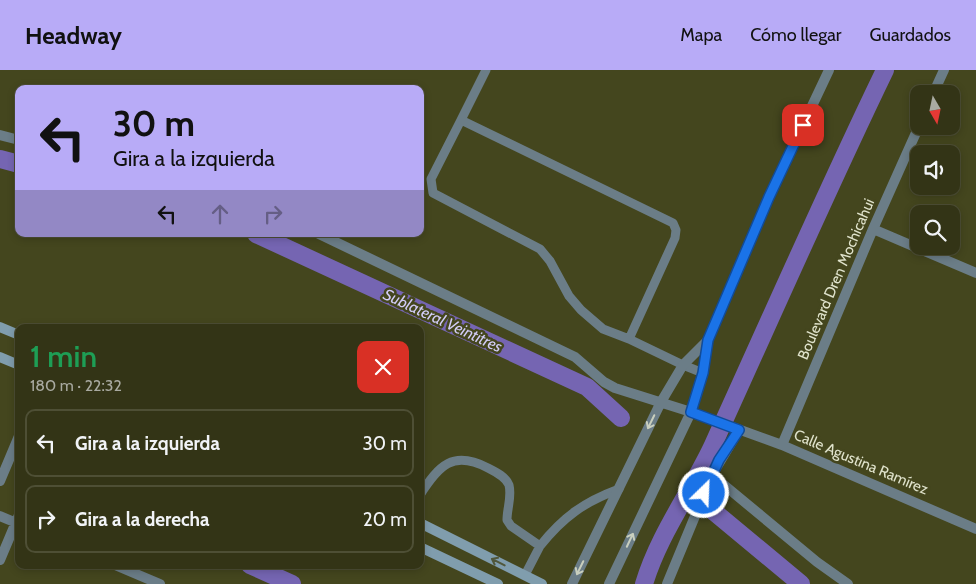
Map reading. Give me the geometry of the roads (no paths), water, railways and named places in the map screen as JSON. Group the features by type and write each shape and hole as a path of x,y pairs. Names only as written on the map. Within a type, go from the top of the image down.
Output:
{"main road":[{"path":"0,327 15,333"},
{"path":"0,358 15,364"},
{"path":"424,525 542,584"},
{"path":"424,549 498,584"}],"street":[{"path":"609,584 691,412 703,373 708,340 769,197 829,70"},
{"path":"937,85 944,70"},
{"path":"0,135 15,139"},
{"name":"Boulevard Dren Mochicahui","path":"782,445 872,229 915,135"},
{"path":"872,229 976,273"},
{"name":"Calle Agustina Ramírez","path":"325,237 576,357 604,382 615,388 691,412 782,445 976,529"},
{"path":"572,584 661,402 683,366 708,340"},
{"path":"667,584 712,475 736,429"},
{"path":"0,481 15,445"},
{"path":"712,475 817,562 848,584"},
{"path":"0,516 15,520"},
{"path":"0,560 15,528"},
{"path":"124,569 160,584"}],"lane":[{"path":"486,70 431,179 433,193 540,249 550,261 569,296 581,310 603,329 629,338 683,366 703,373"},
{"path":"461,120 673,223 676,230 675,238 629,338"},
{"path":"424,489 442,468 454,460 468,460 499,473 508,483 510,497 507,520 511,526 540,546"},
{"path":"525,575 540,546 555,527 570,514 596,497 619,489"}],"waterway":[{"path":"644,584 658,548 713,445 819,210 885,70"},
{"name":"Sublateral Veintitres","path":"0,159 15,163"},
{"name":"Sublateral Veintitres","path":"262,237 587,387 621,418"},
{"path":"712,510 801,584"},
{"path":"259,569 292,584"}]}
